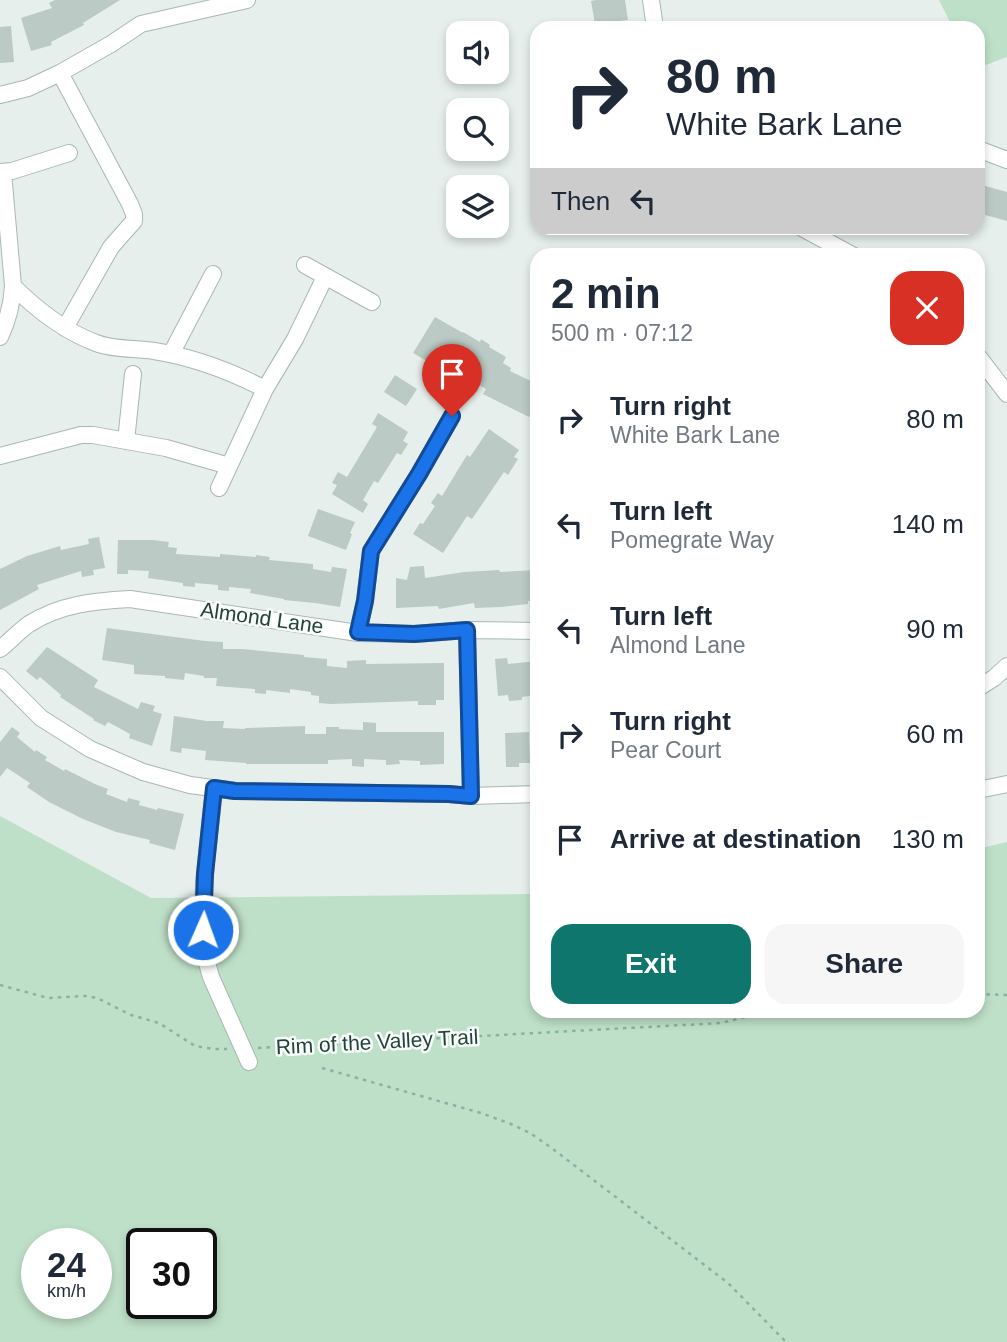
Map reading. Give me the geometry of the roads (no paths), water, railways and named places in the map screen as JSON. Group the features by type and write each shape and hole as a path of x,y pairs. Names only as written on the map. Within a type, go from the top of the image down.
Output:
{"street":[{"path":"0,95 27,88 60,73 141,24 247,0"},
{"path":"651,0 654,21"},
{"path":"60,73 134,214 134,221 111,247 65,328"},
{"path":"985,152 1007,160"},
{"path":"0,337 9,319 13,286 4,239 2,172 69,153"},
{"path":"815,235 839,248"},
{"path":"305,265 372,302"},
{"path":"171,354 213,274"},
{"path":"219,488 265,389 295,339 325,277"},
{"path":"13,286 38,310 65,328 97,344 198,360 265,389"},
{"path":"985,365 1007,394"},
{"path":"127,441 133,374"},
{"path":"358,632 371,551 452,416"},
{"path":"0,456 81,435 93,435 186,453 229,466"},
{"name":"Almond Lane","path":"0,649 29,624 62,608 93,601 130,599 358,632 414,634 467,630 530,631"},
{"path":"467,630 471,796"},
{"path":"985,684 1007,666"},
{"path":"0,677 41,718 90,749 143,772 190,785 235,791 471,796 530,794"},
{"path":"985,789 1007,785"},
{"path":"214,788 204,882 205,956 211,978 246,1055"}]}
